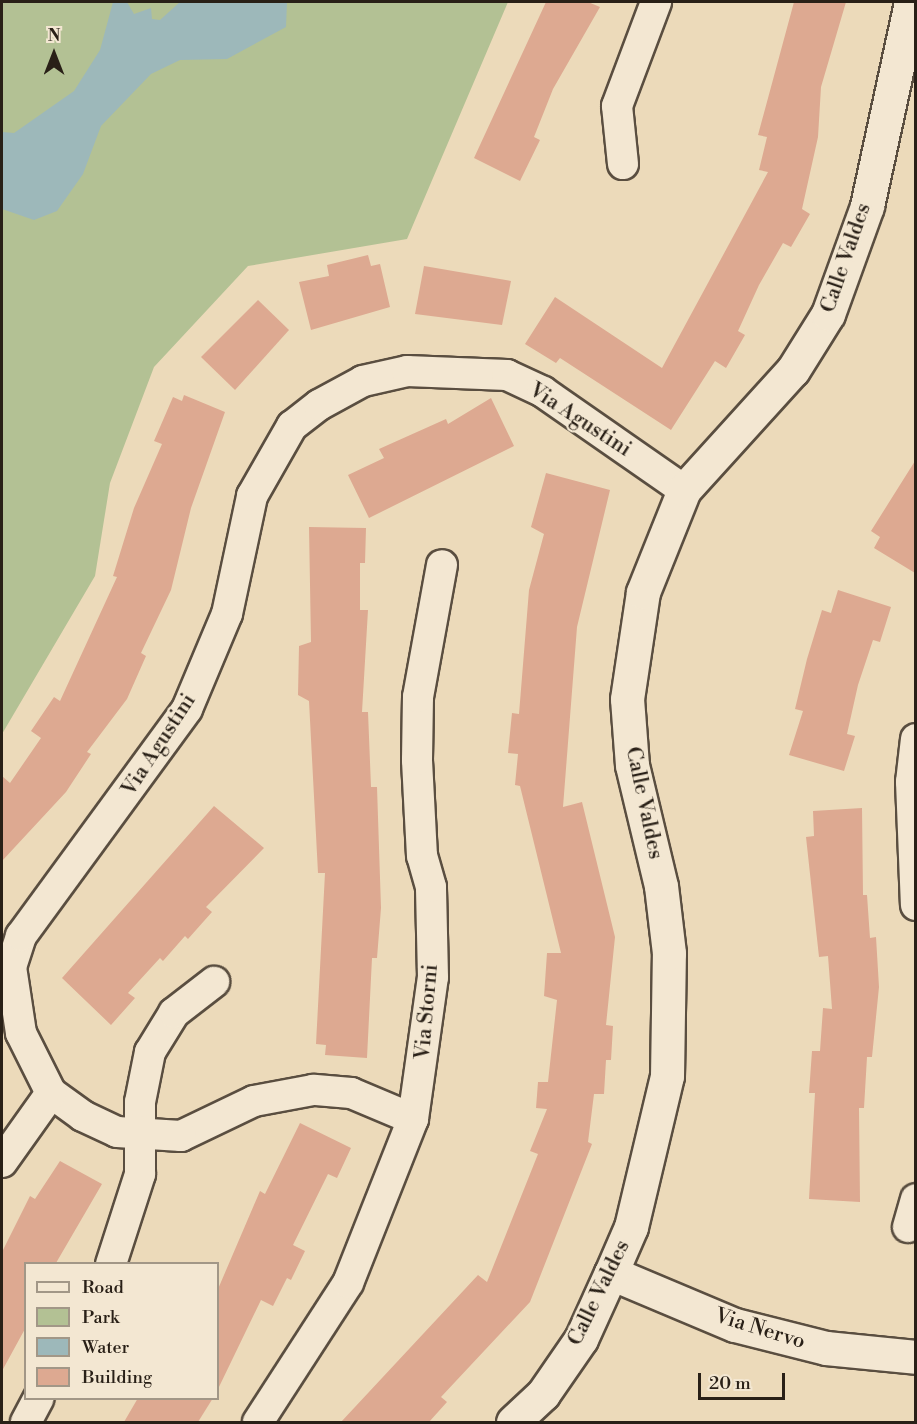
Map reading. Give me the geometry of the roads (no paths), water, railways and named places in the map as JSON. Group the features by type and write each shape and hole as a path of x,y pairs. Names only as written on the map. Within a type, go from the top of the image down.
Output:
{"street":[{"path":"623,164 617,106 656,2"},
{"name":"Calle Valdes","path":"513,1422 543,1394 581,1339 611,1273 631,1227 655,1135 667,1076 671,1011 661,885 632,765 627,699 632,641 656,549 684,490 793,370 828,314 867,206 910,2"},
{"name":"Via Agustini","path":"413,1119 351,1093 285,1092 254,1101 180,1136 143,1137 83,1116 51,1093 21,1033 12,1000 12,967 21,936 187,709 227,614 252,496 292,426 363,381 407,371 507,375 543,392 684,490"},
{"name":"Via Storni","path":"258,1422 348,1283 413,1119 433,977 431,887 422,856 417,760 418,697 442,565"},
{"path":"915,739 911,782 915,905"},
{"path":"111,1262 140,1174 143,1137 140,1102 150,1052 174,1013 214,982"},
{"path":"2,1162 51,1093"},
{"name":"Via Nervo","path":"611,1273 735,1325 826,1348 915,1357"},
{"path":"26,1422 38,1400"}],"water":[{"path":"113,2 127,2 134,14 151,8 152,19 160,20 180,2 287,2 286,27 227,59 180,60 151,74 101,126 83,174 57,211 34,220 2,209 2,132 14,133 74,91 100,50"}]}
